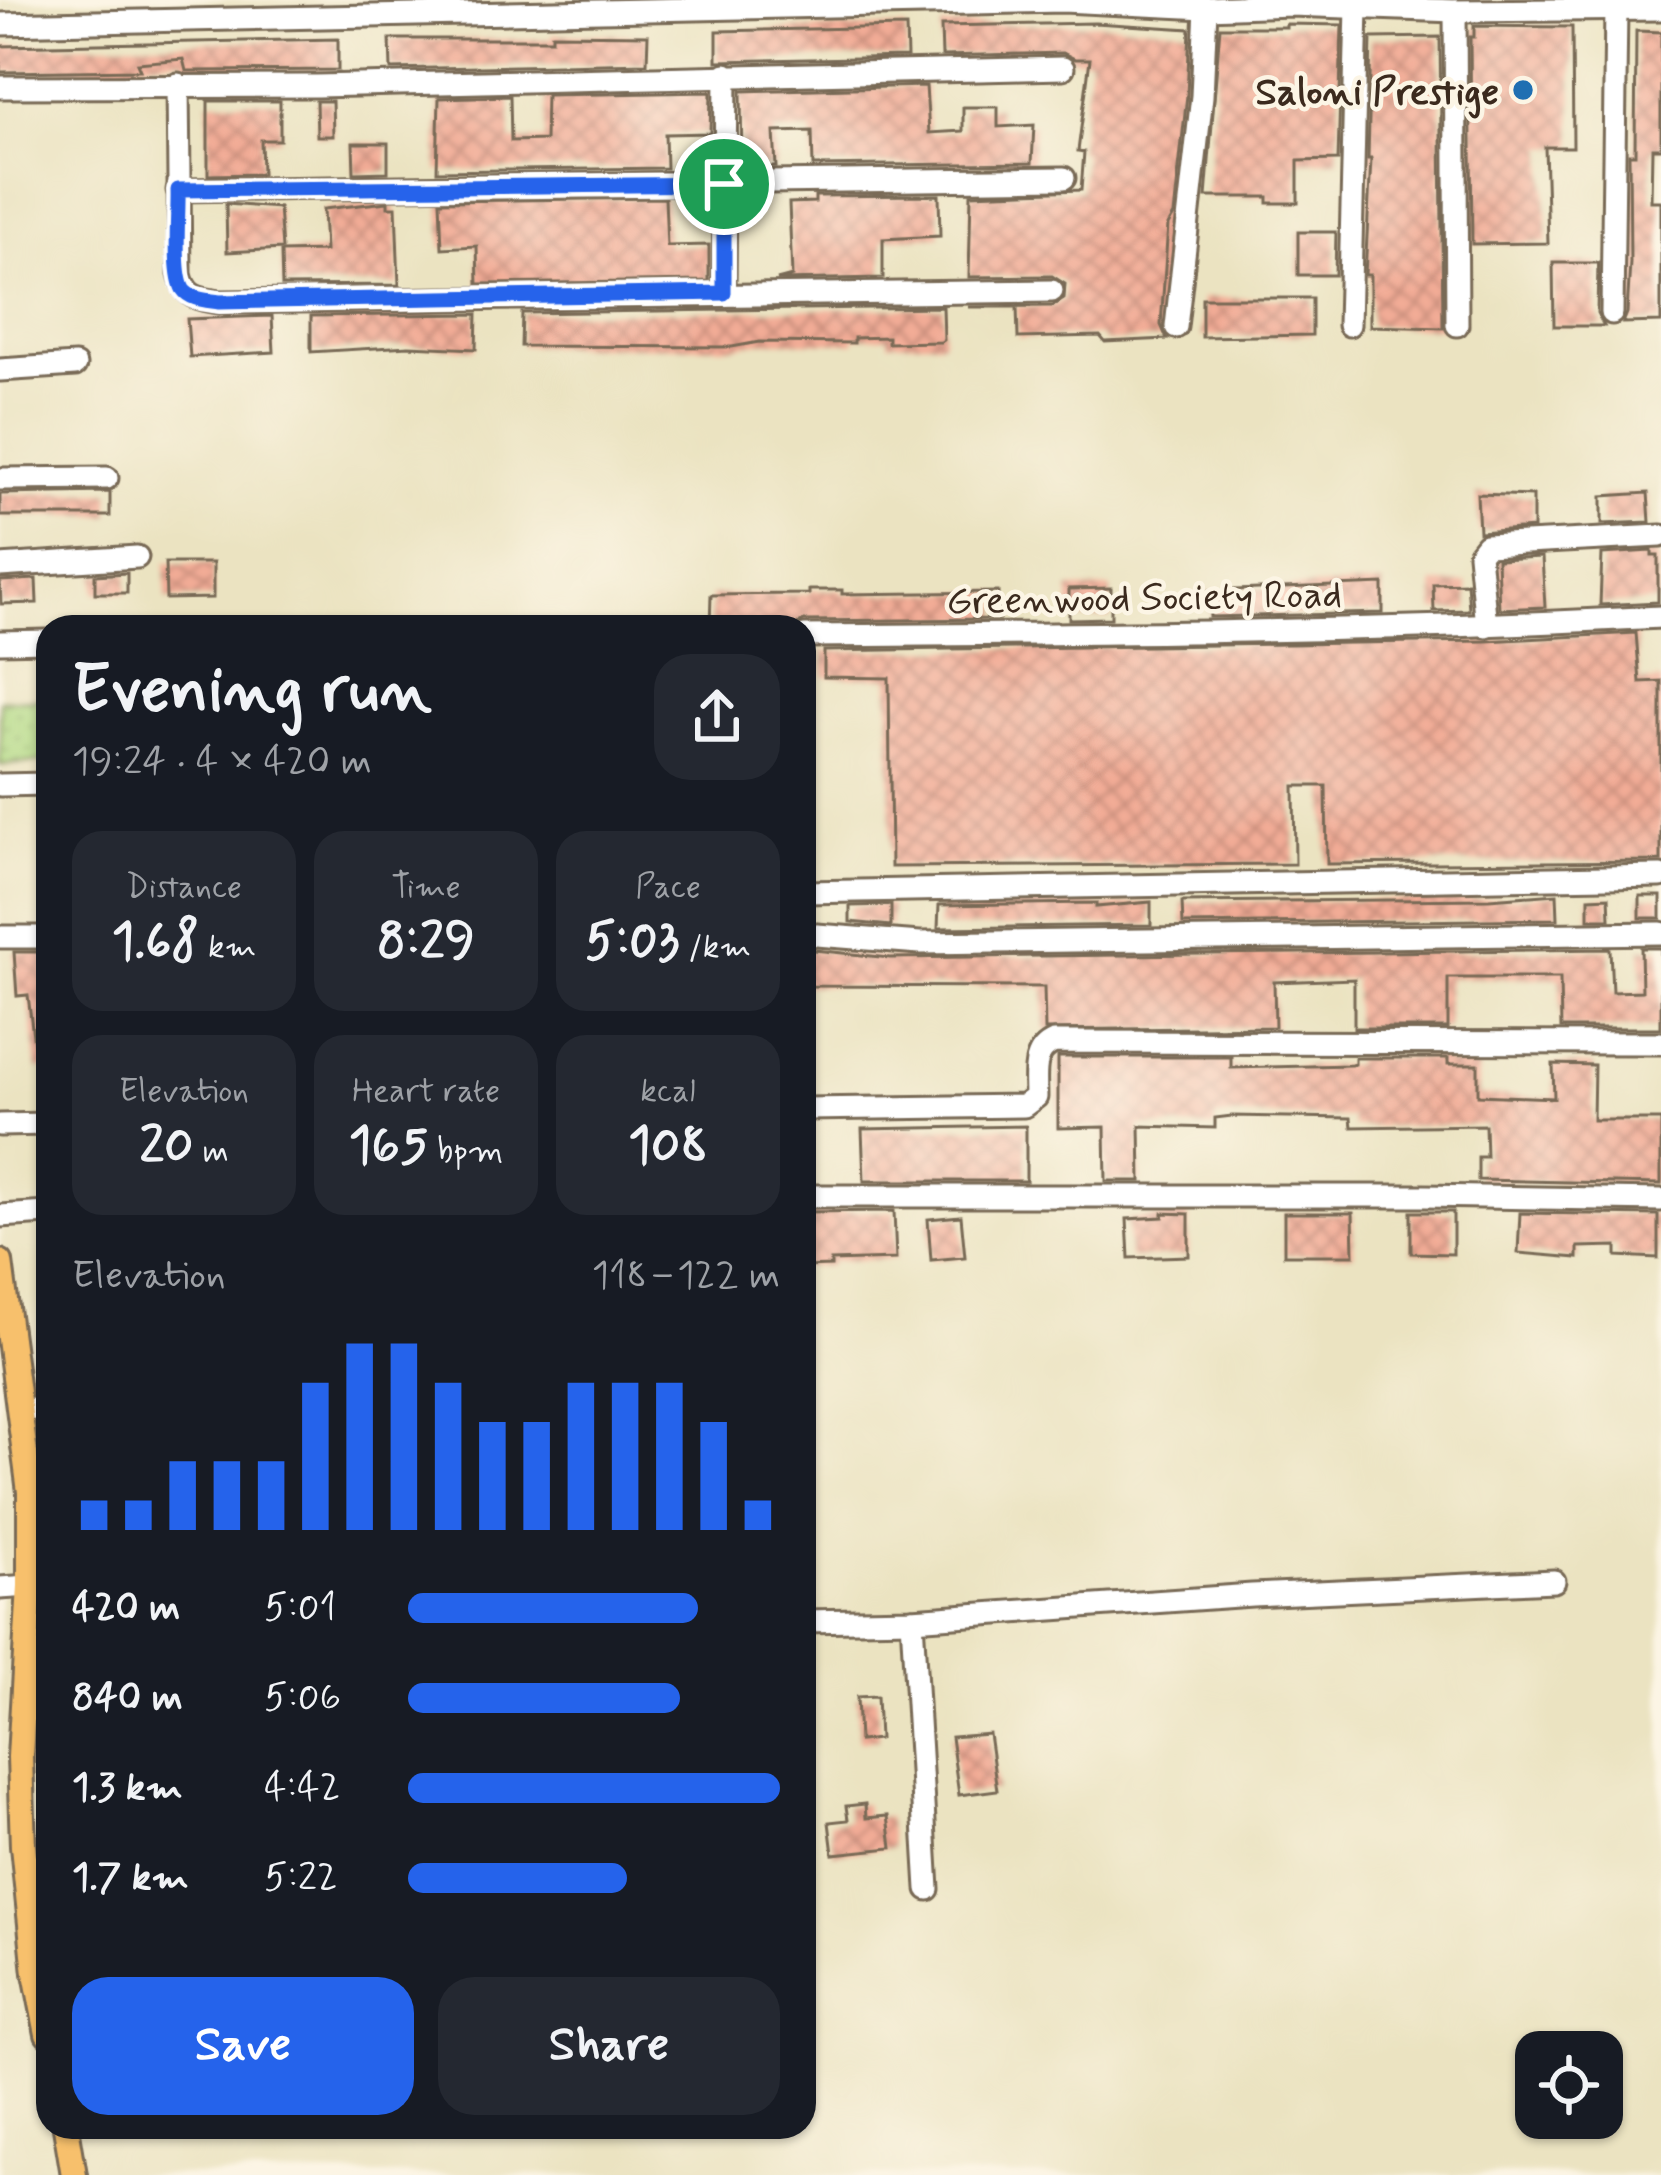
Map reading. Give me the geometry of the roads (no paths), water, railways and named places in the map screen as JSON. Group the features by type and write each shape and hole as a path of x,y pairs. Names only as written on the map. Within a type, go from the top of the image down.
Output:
{"main road":[{"path":"0,1262 6,1334 35,1409 30,1492 36,1528"},
{"path":"36,1559 30,1586 36,1644"},
{"path":"36,1660 11,1802 36,1954"},
{"path":"68,2139 74,2175"}],"street":[{"path":"0,24 1063,1 1206,8 1291,4 1455,11 1661,9"},
{"path":"1177,327 1202,97 1206,8"},
{"path":"1349,325 1357,8"},
{"path":"1612,314 1616,8"},
{"path":"1455,11 1457,326"},
{"path":"0,87 317,86 1063,68"},
{"path":"724,293 726,74"},
{"path":"178,84 180,274 183,289 194,298 219,302 1052,291"},
{"path":"178,190 1064,178"},
{"path":"0,370 76,365"},
{"path":"0,479 107,478"},
{"path":"1486,626 1479,554 1486,544 1661,536"},
{"path":"0,566 137,556"},
{"name":"Greenwood Society Road","path":"816,636 1486,626 1661,617"},
{"path":"0,642 36,640"},
{"path":"0,785 36,784"},
{"path":"816,892 1661,876"},
{"path":"816,935 920,943 1661,933"},
{"path":"0,937 36,937"},
{"path":"816,1109 1024,1106 1036,1097 1037,1058 1043,1047 1054,1042 1661,1043"},
{"path":"0,1125 36,1124"},
{"path":"816,1196 1661,1200"},
{"path":"0,1216 36,1214"},
{"path":"816,1621 1554,1581"},
{"path":"0,1588 30,1586"},
{"path":"912,1619 928,1889"}],"place":[{"name":"Saloni Prestige","path":"1523,90"}]}
